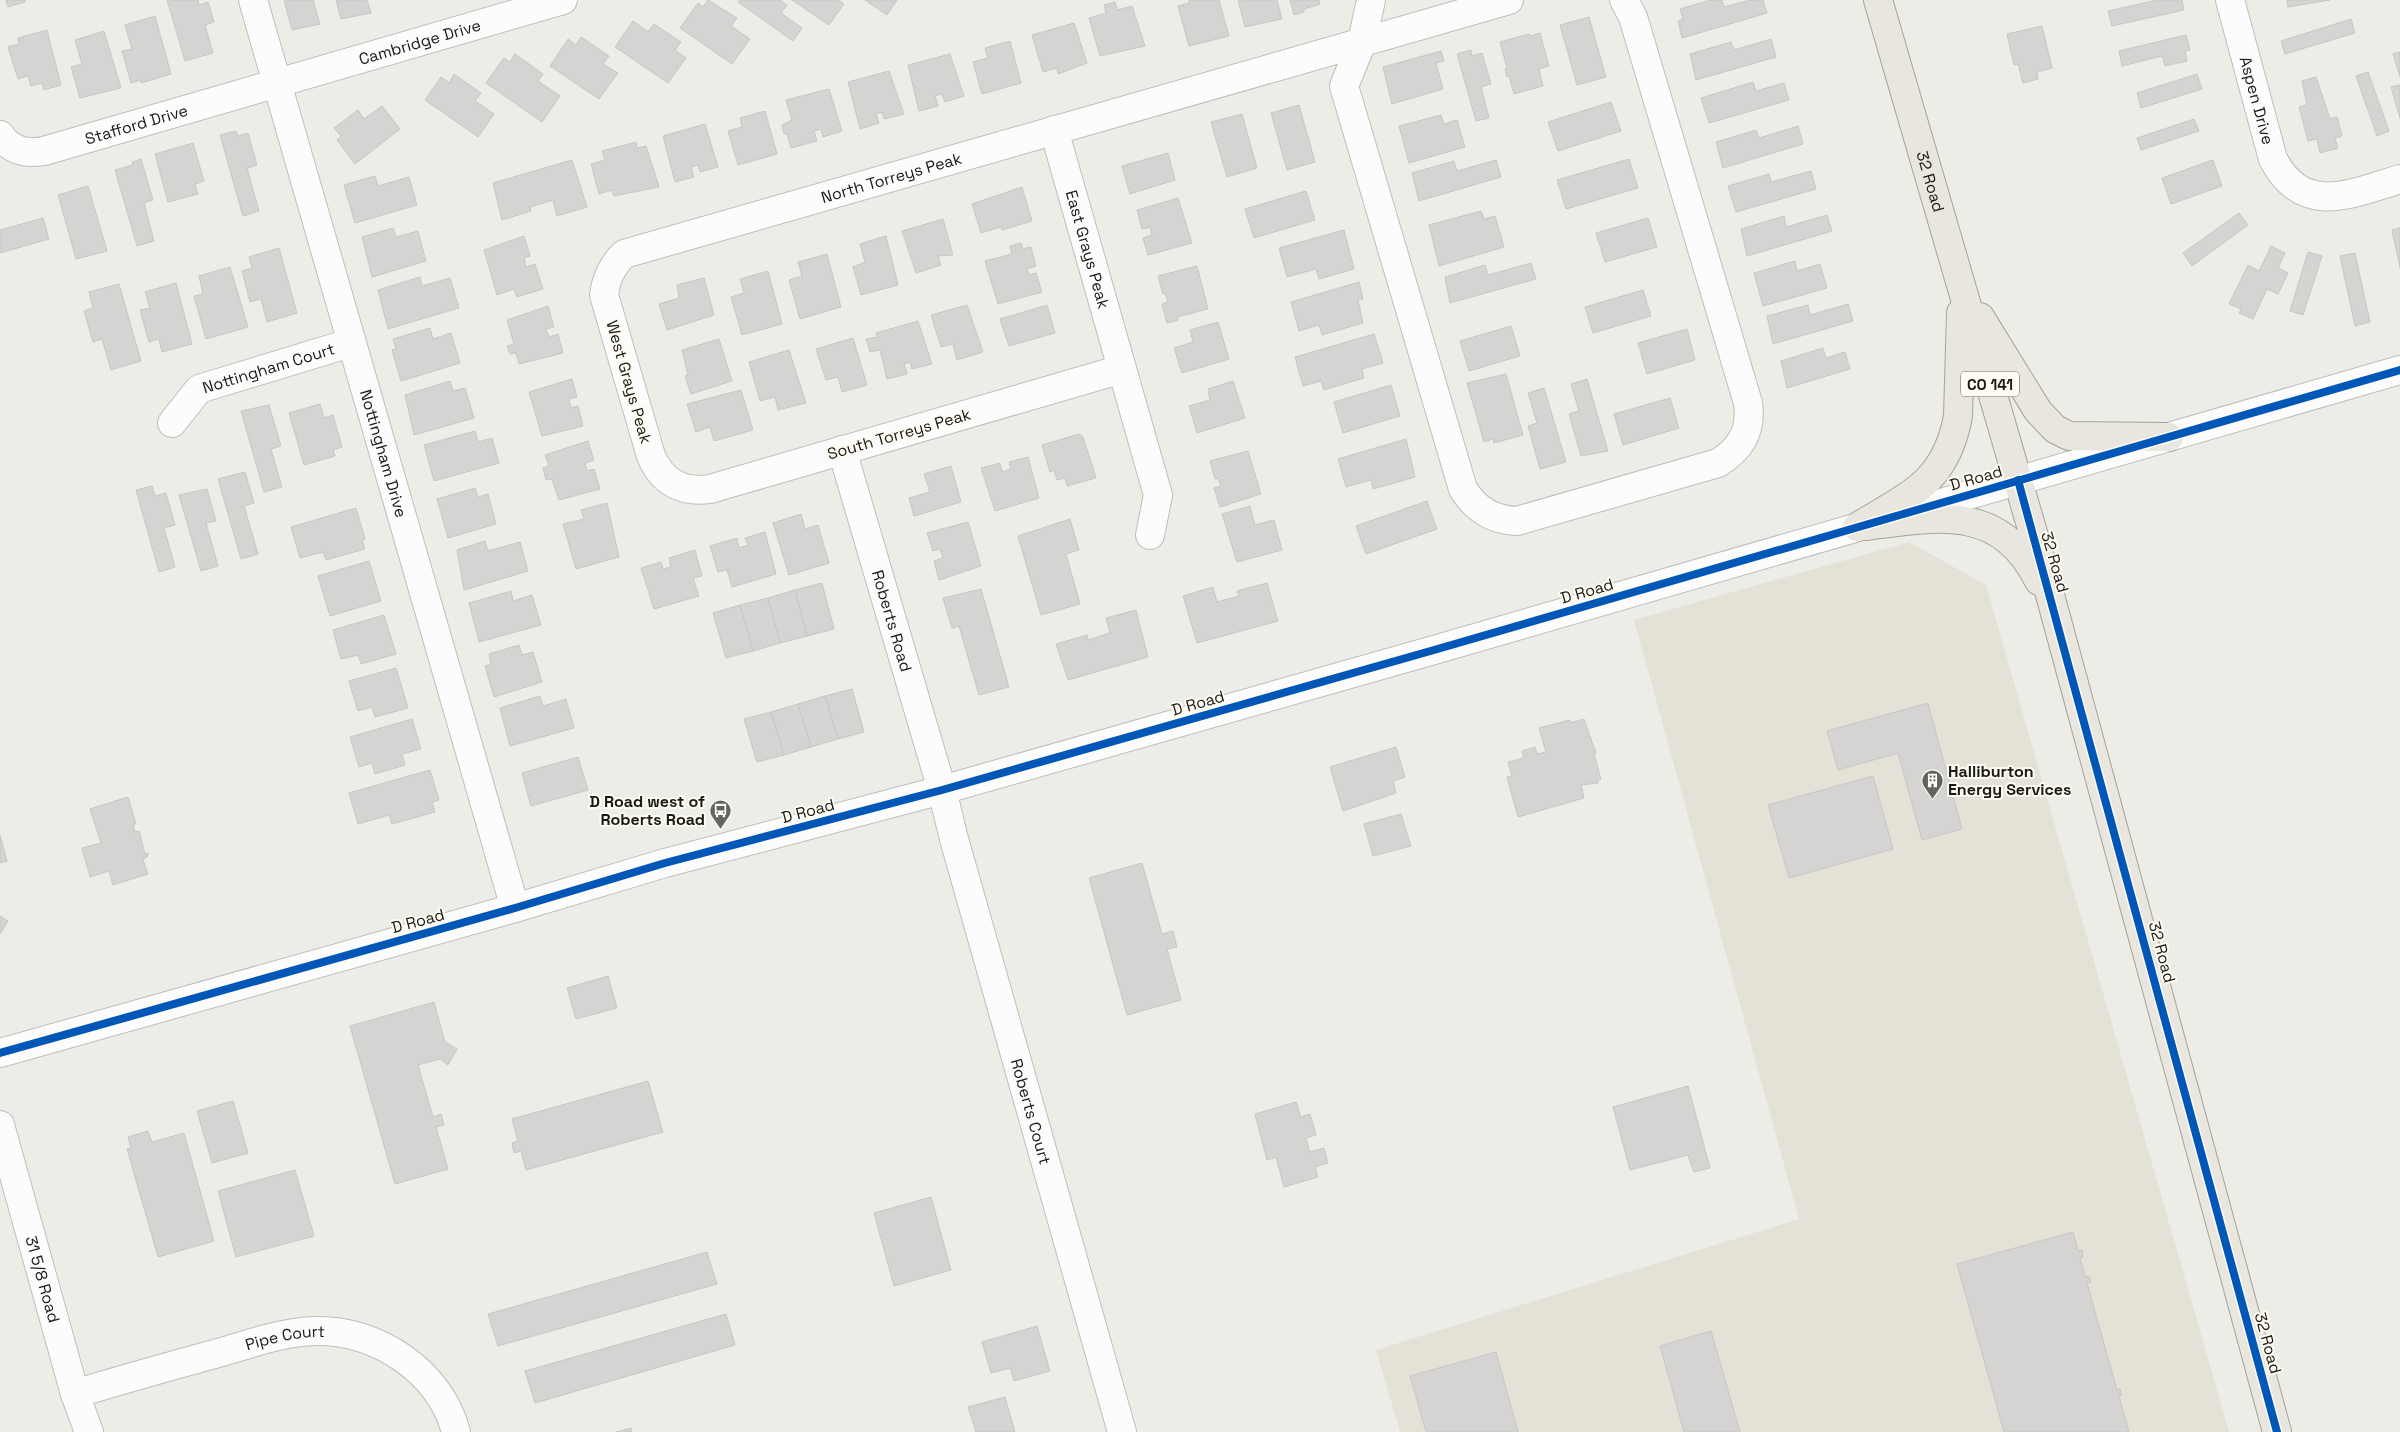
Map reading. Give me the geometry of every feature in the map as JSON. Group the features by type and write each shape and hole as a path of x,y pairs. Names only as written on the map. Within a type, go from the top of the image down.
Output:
{"main road":[{"name":"32 Road","path":"1878,0 2018,480 2277,1432"},
{"path":"1962,288 2038,411 2055,429 2069,436 2169,437"},
{"path":"1857,527 1916,490 1942,464 1956,430 1958,416 1962,288"},
{"path":"1857,527 1948,517 1981,524 1997,532 2017,549 2032,568 2056,617"}],"street":[{"name":"Nottingham Drive","path":"253,0 350,343 515,908"},
{"name":"Cambridge Drive","path":"277,84 563,0"},
{"path":"1371,0 1362,42 1344,86 1463,489 1475,504 1491,516 1517,521 1718,464 1737,449 1748,427 1748,403 1633,17 1624,0"},
{"name":"North Torreys Peak","path":"610,272 624,254 1509,0"},
{"name":"Aspen Drive","path":"2230,0 2273,159 2279,171 2300,190 2313,195 2334,198 2400,179"},
{"name":"Stafford Drive","path":"0,135 6,143 22,152 44,151 277,84"},
{"name":"East Grays Peak","path":"1054,130 1158,495 1150,535"},
{"name":"West Grays Peak","path":"610,272 604,295 651,456 660,473 675,485"},
{"name":"Nottingham Court","path":"172,422 199,389 350,343"},
{"name":"South Torreys Peak","path":"675,485 698,490 710,488 1122,369"},
{"name":"D Road","path":"0,1053 515,908 665,863 942,790 2400,370"},
{"name":"Roberts Road","path":"842,450 942,790"},
{"name":"Roberts Court","path":"942,790 954,840 1122,1432"},
{"name":"31 5/8 Road","path":"0,1125 76,1394 89,1432"},
{"name":"Pipe Court","path":"76,1394 294,1332 339,1332 381,1345 416,1369 444,1402 456,1432"}],"shaded area":[{"path":"1909,542 1986,585 2229,1432 1400,1432 1376,1350 1799,1219 1634,620"}],"building":[{"path":"6,0 25,0 25,2 8,7"},
{"path":"167,0 198,0 199,5 208,2 214,22 205,25 213,53 185,61"},
{"path":"284,0 313,0 320,24 292,30"},
{"path":"336,0 367,0 371,13 341,19"},
{"path":"708,0 737,18 731,26 750,39 732,64 680,28 698,3 703,7"},
{"path":"740,0 780,0 787,5 781,13 802,28 793,41 738,2"},
{"path":"792,0 838,0 844,4 829,25"},
{"path":"865,0 897,0 887,15"},
{"path":"1189,0 1219,0 1229,36 1189,46 1178,6 1189,3"},
{"path":"1238,0 1277,0 1282,19 1245,27"},
{"path":"1290,0 1319,0 1320,4 1304,9 1304,12 1294,15"},
{"path":"1711,0 1722,0 1724,7 1750,0 1763,0 1767,13 1682,38 1678,21 1683,19 1680,9"},
{"path":"2157,0 2182,0 2184,10 2112,26 2108,11"},
{"path":"2287,0 2330,0 2288,7"},
{"path":"1115,2 1117,10 1132,6 1145,46 1100,56 1089,18 1106,13 1104,5"},
{"path":"155,16 171,74 141,83 141,80 131,83 122,51 132,49 125,25"},
{"path":"1589,17 1606,77 1577,85 1560,25"},
{"path":"2351,19 2355,33 2285,54 2281,41"},
{"path":"633,21 648,32 654,24 681,42 675,50 686,58 668,83 615,47"},
{"path":"1074,23 1087,63 1058,74 1057,68 1043,72 1032,35"},
{"path":"2042,26 2052,68 2037,72 2038,79 2023,83 2018,64 2014,65 2007,34"},
{"path":"47,30 61,85 44,90 42,83 31,86 28,76 18,79 8,47 19,44 18,38"},
{"path":"104,31 121,88 80,98 71,67 82,64 75,40"},
{"path":"1540,33 1549,66 1539,69 1543,86 1514,94 1509,76 1507,77 1505,69 1507,68 1500,42"},
{"path":"2186,35 2190,50 2185,51 2187,61 2165,66 2162,56 2122,66 2119,51"},
{"path":"581,37 609,56 603,64 618,73 599,99 550,66 568,39 576,45"},
{"path":"1771,39 1776,57 1696,80 1690,54 1731,42 1734,50"},
{"path":"1010,41 1021,83 982,94 973,62 988,58 985,48"},
{"path":"1471,50 1472,56 1482,53 1491,84 1481,87 1489,118 1476,121 1457,54"},
{"path":"1441,51 1444,61 1436,63 1443,89 1392,104 1383,67"},
{"path":"2400,52 2400,77 2393,54"},
{"path":"515,54 543,74 538,81 560,96 542,122 486,83 504,58 510,62"},
{"path":"950,54 964,96 945,102 942,94 935,96 938,106 919,111 908,65"},
{"path":"889,71 904,114 884,119 882,112 876,114 879,123 860,129 848,82"},
{"path":"2368,72 2389,131 2377,136 2356,76"},
{"path":"454,74 481,93 475,101 494,114 478,137 425,100 441,77 449,83"},
{"path":"2197,74 2202,89 2141,108 2137,93"},
{"path":"2316,77 2330,119 2337,117 2342,136 2335,138 2338,148 2320,153 2317,139 2308,141 2299,107 2307,105 2302,81"},
{"path":"1753,82 1756,91 1784,83 1789,100 1709,123 1701,98"},
{"path":"2400,85 2400,118 2391,87"},
{"path":"829,89 842,131 823,137 821,129 814,131 817,141 791,148 782,125 792,120 786,100"},
{"path":"1611,102 1621,131 1558,151 1548,122"},
{"path":"1299,105 1315,162 1287,170 1271,113"},
{"path":"382,106 400,129 355,164 337,140 341,136 334,128 358,110 364,119"},
{"path":"765,111 777,154 738,165 728,131 742,127 740,118"},
{"path":"1242,114 1257,168 1227,177 1211,122"},
{"path":"1441,115 1444,124 1457,120 1465,147 1409,163 1399,126"},
{"path":"2194,119 2199,131 2141,150 2137,138"},
{"path":"705,124 718,167 700,172 698,165 691,167 694,177 675,182 663,136"},
{"path":"1798,126 1803,144 1723,168 1716,142 1756,130 1759,138"},
{"path":"236,131 238,136 248,133 257,165 247,168 259,211 243,216 220,135"},
{"path":"636,142 637,148 646,146 659,187 614,196 612,190 599,194 591,164 605,160 602,151"},
{"path":"193,143 204,181 195,184 198,194 168,202 155,154"},
{"path":"1168,153 1175,180 1130,194 1122,166"},
{"path":"141,159 153,200 144,203 154,241 137,246 115,170 133,165 132,162"},
{"path":"1629,159 1638,188 1566,209 1557,180"},
{"path":"572,160 587,207 557,216 553,200 530,207 531,211 502,220 493,183"},
{"path":"1496,160 1501,177 1419,201 1412,173 1454,161 1457,171"},
{"path":"2213,160 2222,186 2171,204 2162,178"},
{"path":"1811,171 1816,189 1736,212 1728,186 1769,174 1771,182"},
{"path":"375,176 378,186 409,177 417,205 355,223 344,185"},
{"path":"88,186 107,251 76,259 58,195"},
{"path":"1022,187 1032,221 1002,230 1001,227 981,233 972,204"},
{"path":"1306,191 1315,220 1254,238 1245,209"},
{"path":"1178,198 1192,243 1148,255 1143,238 1152,235 1150,227 1142,229 1137,210"},
{"path":"1481,211 1484,219 1495,216 1504,247 1439,266 1429,225"},
{"path":"2239,213 2248,225 2192,266 2183,253"},
{"path":"1827,215 1832,231 1747,256 1741,229 1784,216 1786,227"},
{"path":"43,218 49,239 0,253 0,230"},
{"path":"1648,218 1657,247 1605,262 1596,233"},
{"path":"943,219 953,255 938,256 941,265 916,273 902,231"},
{"path":"393,228 396,237 418,231 426,261 372,277 362,237"},
{"path":"2400,228 2400,268 2392,230"},
{"path":"1344,230 1354,269 1319,279 1316,269 1287,277 1279,248"},
{"path":"524,236 530,256 524,258 526,267 535,264 543,289 517,297 514,289 497,295 484,250"},
{"path":"886,236 898,285 861,295 853,267 865,262 860,244"},
{"path":"1021,243 1023,249 1031,247 1036,266 1027,269 1029,275 1036,273 1042,292 998,304 985,261 1012,254 1010,246"},
{"path":"2271,246 2285,253 2278,268 2288,273 2278,294 2267,289 2253,319 2239,313 2241,309 2229,304 2248,265 2259,271"},
{"path":"279,248 297,313 267,322 261,299 250,302 242,271 252,268 249,257"},
{"path":"2308,252 2322,256 2303,315 2290,311"},
{"path":"2355,253 2370,322 2355,326 2340,256"},
{"path":"827,254 841,307 800,319 789,280 802,276 798,262"},
{"path":"1795,261 1797,271 1820,264 1827,288 1763,306 1754,273"},
{"path":"1531,263 1536,279 1450,303 1445,277 1485,265 1488,275"},
{"path":"1197,266 1208,309 1177,317 1178,320 1167,323 1162,304 1168,302 1165,293 1163,294 1158,276"},
{"path":"230,267 248,327 206,339 194,296 203,294 199,276"},
{"path":"768,271 782,324 742,335 731,297 744,293 740,279"},
{"path":"420,277 422,286 450,278 459,308 388,329 378,290"},
{"path":"704,278 714,315 667,330 659,304 679,298 677,285"},
{"path":"1359,282 1363,299 1358,300 1363,323 1322,335 1319,325 1299,331 1291,302"},
{"path":"176,283 192,344 162,352 159,339 149,342 140,310 150,308 145,292"},
{"path":"119,284 141,361 111,370 102,339 93,342 84,311 93,308 89,292"},
{"path":"1643,290 1651,316 1593,333 1585,307"},
{"path":"1848,304 1853,321 1773,344 1767,316 1808,305 1810,315"},
{"path":"967,305 983,352 957,360 953,344 941,347 931,315"},
{"path":"1047,305 1055,333 1009,346 1000,319"},
{"path":"548,306 554,327 546,329 549,337 558,334 563,353 519,364 516,353 510,354 507,346 514,344 507,320"},
{"path":"918,321 932,364 912,369 910,362 904,364 907,374 887,379 880,350 870,352 866,339 877,337 876,333"},
{"path":"1218,322 1229,359 1182,373 1174,348 1193,342 1190,330"},
{"path":"1511,326 1520,356 1469,371 1460,341"},
{"path":"430,328 433,339 451,333 460,363 401,381 392,350 396,349 393,339"},
{"path":"1687,329 1695,360 1647,374 1638,343"},
{"path":"1374,334 1383,363 1362,369 1364,378 1324,390 1321,381 1303,386 1295,357"},
{"path":"853,338 867,385 842,392 838,377 826,380 816,349"},
{"path":"719,339 732,381 691,394 685,376 688,375 682,350"},
{"path":"1823,348 1826,358 1845,352 1850,369 1787,388 1781,361"},
{"path":"789,350 806,403 778,410 775,397 760,401 749,362"},
{"path":"1506,374 1523,435 1494,443 1493,439 1484,442 1467,383"},
{"path":"572,379 577,397 569,399 571,408 578,406 583,426 542,436 529,392"},
{"path":"1587,379 1608,451 1581,456 1569,414 1579,411 1571,384"},
{"path":"450,381 453,391 465,388 474,418 414,435 405,395"},
{"path":"1233,381 1245,418 1197,433 1189,406 1210,400 1208,389"},
{"path":"1391,385 1400,416 1343,433 1334,402"},
{"path":"1544,388 1566,462 1540,469 1528,426 1537,423 1528,393"},
{"path":"741,390 753,430 714,441 710,427 696,432 687,404"},
{"path":"1670,398 1679,428 1623,445 1614,414"},
{"path":"320,404 324,418 333,415 342,447 333,450 335,456 304,465 289,413"},
{"path":"269,405 281,446 271,449 282,487 264,492 241,411"},
{"path":"475,431 478,442 492,438 499,463 434,481 424,445"},
{"path":"1079,434 1083,437 1096,478 1067,486 1065,478 1057,480 1054,470 1050,472 1042,445"},
{"path":"1406,439 1415,477 1373,489 1371,480 1346,487 1338,459"},
{"path":"588,441 594,460 585,463 587,471 594,469 600,489 559,500 552,479 546,480 543,468 549,466 545,455"},
{"path":"1248,451 1261,494 1220,507 1214,488 1221,486 1218,478 1215,479 1210,461"},
{"path":"1028,457 1039,498 995,511 981,468 1000,463 1002,472 1011,469 1009,462"},
{"path":"951,466 961,502 914,516 909,498 930,492 924,474"},
{"path":"245,472 254,503 244,506 258,554 241,559 218,479"},
{"path":"152,486 155,496 166,493 175,525 164,528 175,567 159,572 136,490"},
{"path":"475,488 478,497 488,494 496,524 448,538 437,499"},
{"path":"207,489 216,521 206,523 218,566 201,571 179,495"},
{"path":"1427,501 1437,529 1366,554 1356,526"},
{"path":"607,503 619,557 576,569 563,524 584,519 581,510"},
{"path":"1250,506 1255,525 1274,520 1282,550 1237,562 1222,514"},
{"path":"356,508 365,539 362,540 365,549 326,560 323,552 300,558 291,527"},
{"path":"801,514 805,529 818,525 829,563 789,575 773,523"},
{"path":"1070,519 1079,550 1066,554 1080,604 1041,615 1018,536"},
{"path":"968,522 981,566 939,580 934,561 943,558 940,549 933,551 927,533"},
{"path":"765,532 776,574 732,587 727,570 718,572 710,546 737,538 739,548 748,545 745,538"},
{"path":"485,541 488,551 520,542 528,571 464,590 457,550"},
{"path":"695,550 702,576 693,578 699,596 654,609 641,568 661,562 663,569 671,567 669,558"},
{"path":"369,561 381,601 330,616 318,576"},
{"path":"822,583 834,629 807,636 795,590"},
{"path":"1267,583 1278,621 1197,643 1183,596 1213,587 1217,602 1239,596 1237,591"},
{"path":"981,589 1009,687 979,695 959,626 952,628 943,598"},
{"path":"795,590 807,636 780,643 768,598"},
{"path":"511,591 513,601 532,595 541,625 479,642 469,603"},
{"path":"768,598 780,643 753,651 740,605"},
{"path":"740,605 753,651 726,658 713,613"},
{"path":"1136,610 1148,657 1068,680 1056,644 1087,635 1088,640 1110,633 1106,618"},
{"path":"384,615 396,654 361,664 358,655 341,659 333,630"},
{"path":"519,645 522,655 533,652 542,682 494,697 485,666 491,664 489,654"},
{"path":"396,668 408,708 375,717 372,707 358,711 349,681"},
{"path":"852,689 864,732 838,739 825,696"},
{"path":"540,696 543,706 566,699 574,728 510,746 500,708"},
{"path":"825,696 838,739 811,747 798,704"},
{"name":"Halliburton Energy Services","path":"1928,703 1962,829 1922,840 1898,753 1838,770 1827,731"},
{"path":"798,704 811,747 784,755 771,712"},
{"path":"771,712 784,755 757,762 744,719"},
{"path":"412,719 421,749 402,754 405,765 375,774 372,763 359,767 350,737"},
{"path":"1584,719 1596,753 1594,754 1601,779 1598,780 1598,783 1581,785 1584,798 1518,817 1507,777 1512,776 1508,762 1524,758 1522,751 1535,747 1537,754 1546,752 1539,728 1570,720 1570,723"},
{"path":"1396,747 1405,777 1393,781 1396,793 1343,811 1330,767"},
{"path":"578,757 588,790 531,806 522,773"},
{"path":"430,770 439,800 432,802 435,812 392,824 389,815 358,824 349,793"},
{"path":"1873,776 1893,849 1789,878 1768,805"},
{"path":"128,797 136,824 133,824 135,832 139,831 145,854 148,853 148,856 143,860 148,874 113,885 109,871 90,877 82,848 101,843 90,809"},
{"path":"1401,814 1411,846 1373,856 1364,824"},
{"path":"0,835 7,861 0,863"},
{"path":"1142,863 1162,934 1173,931 1177,947 1167,949 1181,1000 1127,1015 1089,878"},
{"path":"0,916 8,921 0,934"},
{"path":"608,976 617,1008 576,1019 567,988"},
{"path":"434,1002 445,1042 457,1049 448,1065 440,1059 418,1065 433,1117 441,1114 444,1125 436,1127 448,1169 395,1184 350,1026"},
{"path":"648,1081 663,1132 526,1170 521,1151 514,1153 512,1143 518,1141 512,1119"},
{"path":"1688,1086 1710,1168 1694,1172 1688,1155 1630,1170 1613,1107"},
{"path":"233,1101 248,1153 212,1163 197,1111"},
{"path":"1296,1102 1301,1117 1310,1114 1316,1135 1306,1138 1310,1152 1324,1148 1328,1163 1315,1167 1318,1177 1284,1187 1276,1157 1267,1160 1255,1114"},
{"path":"148,1131 152,1142 184,1133 214,1241 158,1257 127,1149 131,1148 128,1137"},
{"path":"295,1170 314,1236 236,1257 218,1191"},
{"path":"931,1197 951,1270 894,1286 874,1213"},
{"path":"2073,1232 2078,1251 2082,1250 2083,1257 2080,1258 2085,1277 2089,1276 2091,1282 2087,1283 2117,1390 2120,1389 2122,1395 2119,1396 2129,1432 2004,1432 1957,1264"},
{"path":"707,1252 717,1284 498,1346 488,1314"},
{"path":"726,1314 735,1345 535,1403 525,1371"},
{"path":"1037,1326 1050,1371 1014,1381 1010,1368 991,1373 982,1342"},
{"path":"1711,1331 1740,1432 1684,1432 1660,1346"},
{"path":"1496,1352 1518,1432 1426,1432 1410,1376"},
{"path":"1005,1397 1015,1432 976,1432 968,1407"},
{"path":"631,1428 632,1432 616,1432"}],"cycle path":[{"path":"0,1053 515,908 665,863 942,790 1434,650 2400,370"},
{"path":"2018,480 2277,1432"}],"place":[{"name":"Halliburton Energy Services","path":"1932,799"},
{"name":"D Road west of Roberts Road","path":"721,829"}]}
